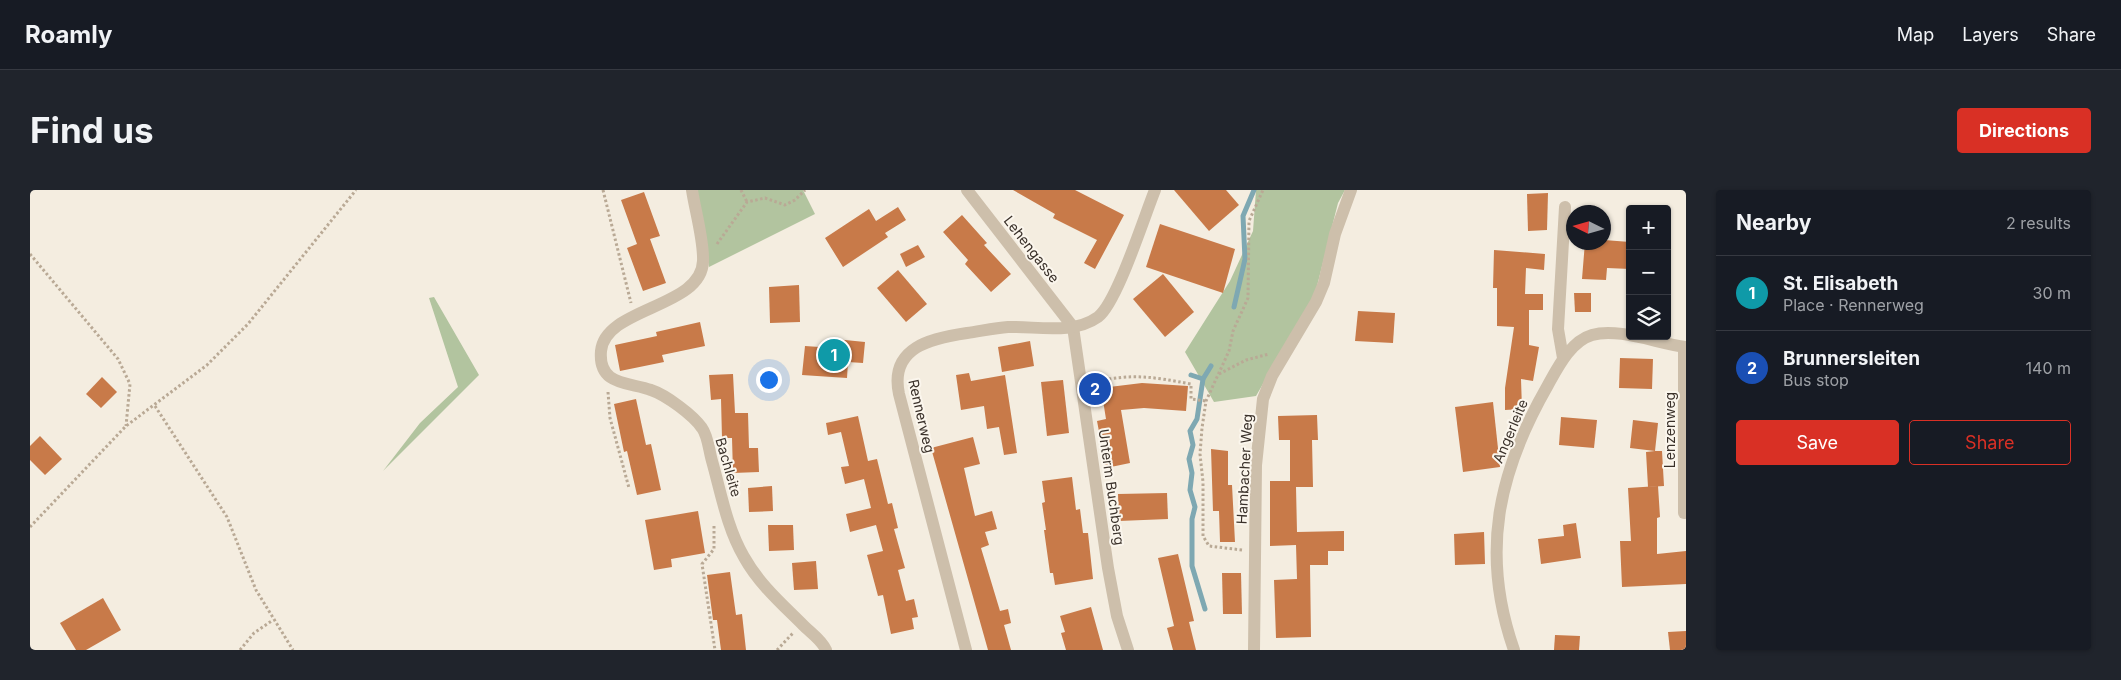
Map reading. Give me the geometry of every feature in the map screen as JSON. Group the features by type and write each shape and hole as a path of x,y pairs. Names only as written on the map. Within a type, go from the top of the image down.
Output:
{"street":[{"path":"612,378 607,375 601,362 601,350 605,337 634,316 685,292 698,277 703,262 692,190"},
{"name":"Lehengasse","path":"967,190 1072,327"},
{"name":"Rennerweg","path":"966,650 899,394 897,384 901,366 914,349 937,337 1007,327 1072,327 1097,318 1115,293 1155,190"},
{"name":"Hambacher Weg","path":"1254,650 1257,442 1263,399 1272,376 1324,282 1335,234 1351,190"},
{"path":"1563,358 1558,329 1564,207"},
{"name":"Unterm Buchberg","path":"1072,327 1108,568 1117,616 1128,650"},
{"name":"Angerleite","path":"1514,650 1499,596 1496,569 1496,524 1503,488 1522,436 1536,405 1563,358 1583,339 1602,333 1685,347"},
{"name":"Lenzenweg","path":"1684,513 1685,347"},
{"name":"Bachleite","path":"612,378 617,382 651,390 674,402 703,429 730,525 743,557 762,585 826,650"}],"path":[{"path":"30,527 126,426 207,365 248,324 356,190"},
{"path":"603,190 634,316"},
{"path":"741,190 747,202"},
{"path":"718,241 747,202 765,198 785,205 795,200 805,190"},
{"path":"1256,552 1209,546 1203,536 1203,482 1200,454 1206,402 1229,351 1233,331 1248,298 1249,221 1262,190"},
{"path":"30,254 118,358 130,384 130,404 126,426"},
{"path":"1219,374 1246,360 1286,351"},
{"path":"1082,384 1112,377 1144,375 1191,384 1190,399 1206,402"},
{"path":"612,378 607,395 610,418 629,488"},
{"path":"154,406 227,517 256,590 293,650"},
{"path":"715,650 702,564 714,549 716,536"},
{"path":"240,650 254,633 273,620"},
{"path":"777,650 801,623"}],"green space":[{"path":"696,190 803,190 815,214 709,267"},
{"path":"1256,190 1345,190 1338,203 1315,294 1256,396 1214,402 1185,352 1230,281 1253,231"},
{"path":"434,297 479,375 383,471 420,423 458,387 429,298"}],"building":[{"path":"1013,190 1075,190 1124,215 1095,269 1084,263 1097,240 1053,218 1055,214"},
{"path":"1174,190 1226,190 1239,205 1209,231"},
{"path":"644,192 660,236 650,239 666,283 643,291 627,248 637,244 621,200"},
{"path":"1548,193 1547,230 1528,231 1527,194"},
{"path":"898,207 906,220 885,233 888,237 843,267 825,238 869,209 876,221"},
{"path":"962,215 987,243 984,245 1011,274 991,292 965,264 968,260 943,232"},
{"path":"1160,224 1235,249 1223,293 1146,267"},
{"path":"1611,241 1626,242 1626,269 1607,268 1606,280 1582,279 1584,250 1611,250"},
{"path":"918,245 925,257 906,267 900,254"},
{"path":"1494,250 1545,254 1544,270 1526,268 1525,294 1543,294 1543,310 1529,310 1529,345 1539,347 1533,381 1521,379 1522,409 1505,410 1505,388 1514,327 1497,326 1497,288 1493,288"},
{"path":"898,270 927,304 906,322 877,288"},
{"path":"1163,274 1194,312 1165,337 1133,299"},
{"path":"799,285 800,322 770,323 769,287"},
{"path":"1574,293 1591,293 1591,312 1575,312"},
{"path":"1358,311 1395,313 1393,343 1355,341"},
{"path":"700,322 705,346 662,355 664,362 620,371 615,345 657,336 656,332"},
{"path":"835,339 865,342 863,363 848,362 847,378 802,375 805,346 834,348"},
{"path":"1030,341 1034,366 1002,372 998,347"},
{"path":"1620,358 1653,359 1652,389 1619,388"},
{"path":"969,373 971,381 1005,375 1017,453 1004,455 999,427 987,429 984,406 961,410 956,375"},
{"path":"733,374 735,413 748,413 749,448 758,448 759,472 733,473 732,438 722,438 721,399 711,400 709,375"},
{"path":"102,377 117,392 101,408 86,394"},
{"path":"1063,380 1069,433 1047,436 1041,382"},
{"path":"1142,383 1188,386 1186,411 1144,408 1121,410 1130,463 1106,468 1097,421 1106,419 1101,388"},
{"path":"636,399 646,445 651,444 661,490 637,495 627,451 624,452 614,404"},
{"path":"1493,402 1500,467 1463,472 1455,407"},
{"path":"1317,415 1318,440 1312,440 1313,487 1296,487 1297,532 1344,531 1344,551 1328,551 1328,565 1310,565 1311,637 1276,638 1274,580 1297,579 1296,545 1270,546 1270,481 1290,481 1290,440 1279,440 1278,416"},
{"path":"858,416 868,461 877,459 888,504 892,503 898,528 894,529 905,568 898,570 906,601 914,599 918,617 912,618 914,629 891,634 883,595 878,596 867,555 883,551 876,525 850,532 846,514 871,508 864,479 845,484 841,467 849,466 841,432 828,435 826,423"},
{"path":"1561,417 1597,420 1594,448 1559,445"},
{"path":"1633,420 1658,423 1655,451 1630,448"},
{"path":"40,436 62,459 45,475 30,460 30,446"},
{"path":"973,437 980,464 964,468 975,516 992,511 997,529 985,532 989,545 981,548 1000,611 1008,609 1011,623 1004,625 1011,650 988,650 931,448"},
{"path":"1211,449 1228,451 1228,485 1232,485 1235,542 1220,542 1219,511 1213,511"},
{"path":"1662,451 1664,486 1648,487 1646,452"},
{"path":"1072,477 1076,510 1080,509 1083,533 1088,533 1093,579 1055,585 1053,573 1050,573 1044,530 1046,530 1042,503 1045,502 1042,481"},
{"path":"772,486 773,511 749,512 748,488"},
{"path":"1658,486 1660,517 1657,518 1657,554 1686,551 1686,584 1622,587 1620,541 1631,541 1628,488"},
{"path":"1167,493 1168,519 1119,521 1118,494"},
{"path":"698,511 705,553 671,559 672,567 654,570 645,520"},
{"path":"1576,523 1581,558 1541,564 1538,539 1564,536 1563,525"},
{"path":"768,525 793,525 794,550 769,551"},
{"path":"1484,532 1485,564 1455,565 1454,534"},
{"path":"1178,554 1194,621 1189,622 1196,650 1173,650 1167,628 1174,626 1158,558"},
{"path":"816,561 818,589 794,590 792,563"},
{"path":"730,572 736,615 742,614 746,650 721,650 717,620 713,620 707,575"},
{"path":"1222,573 1241,573 1242,614 1223,614"},
{"path":"103,598 121,630 86,650 76,650 60,623"},
{"path":"1091,607 1103,650 1066,650 1061,633 1065,632 1060,616"},
{"path":"1686,631 1686,650 1670,650 1668,632"},
{"path":"1555,635 1580,636 1579,650 1554,650"}],"waterway":[{"path":"1234,307 1245,259 1243,216 1254,190"},
{"path":"1205,609 1192,566 1192,519 1195,507 1190,490 1192,473 1189,459 1193,445 1190,431 1197,419 1203,379 1211,366"},
{"path":"1191,375 1203,379"}],"place":[{"name":"St. Elisabeth","path":"834,355"},
{"name":"Brunnersleiten","path":"1095,389"}]}
